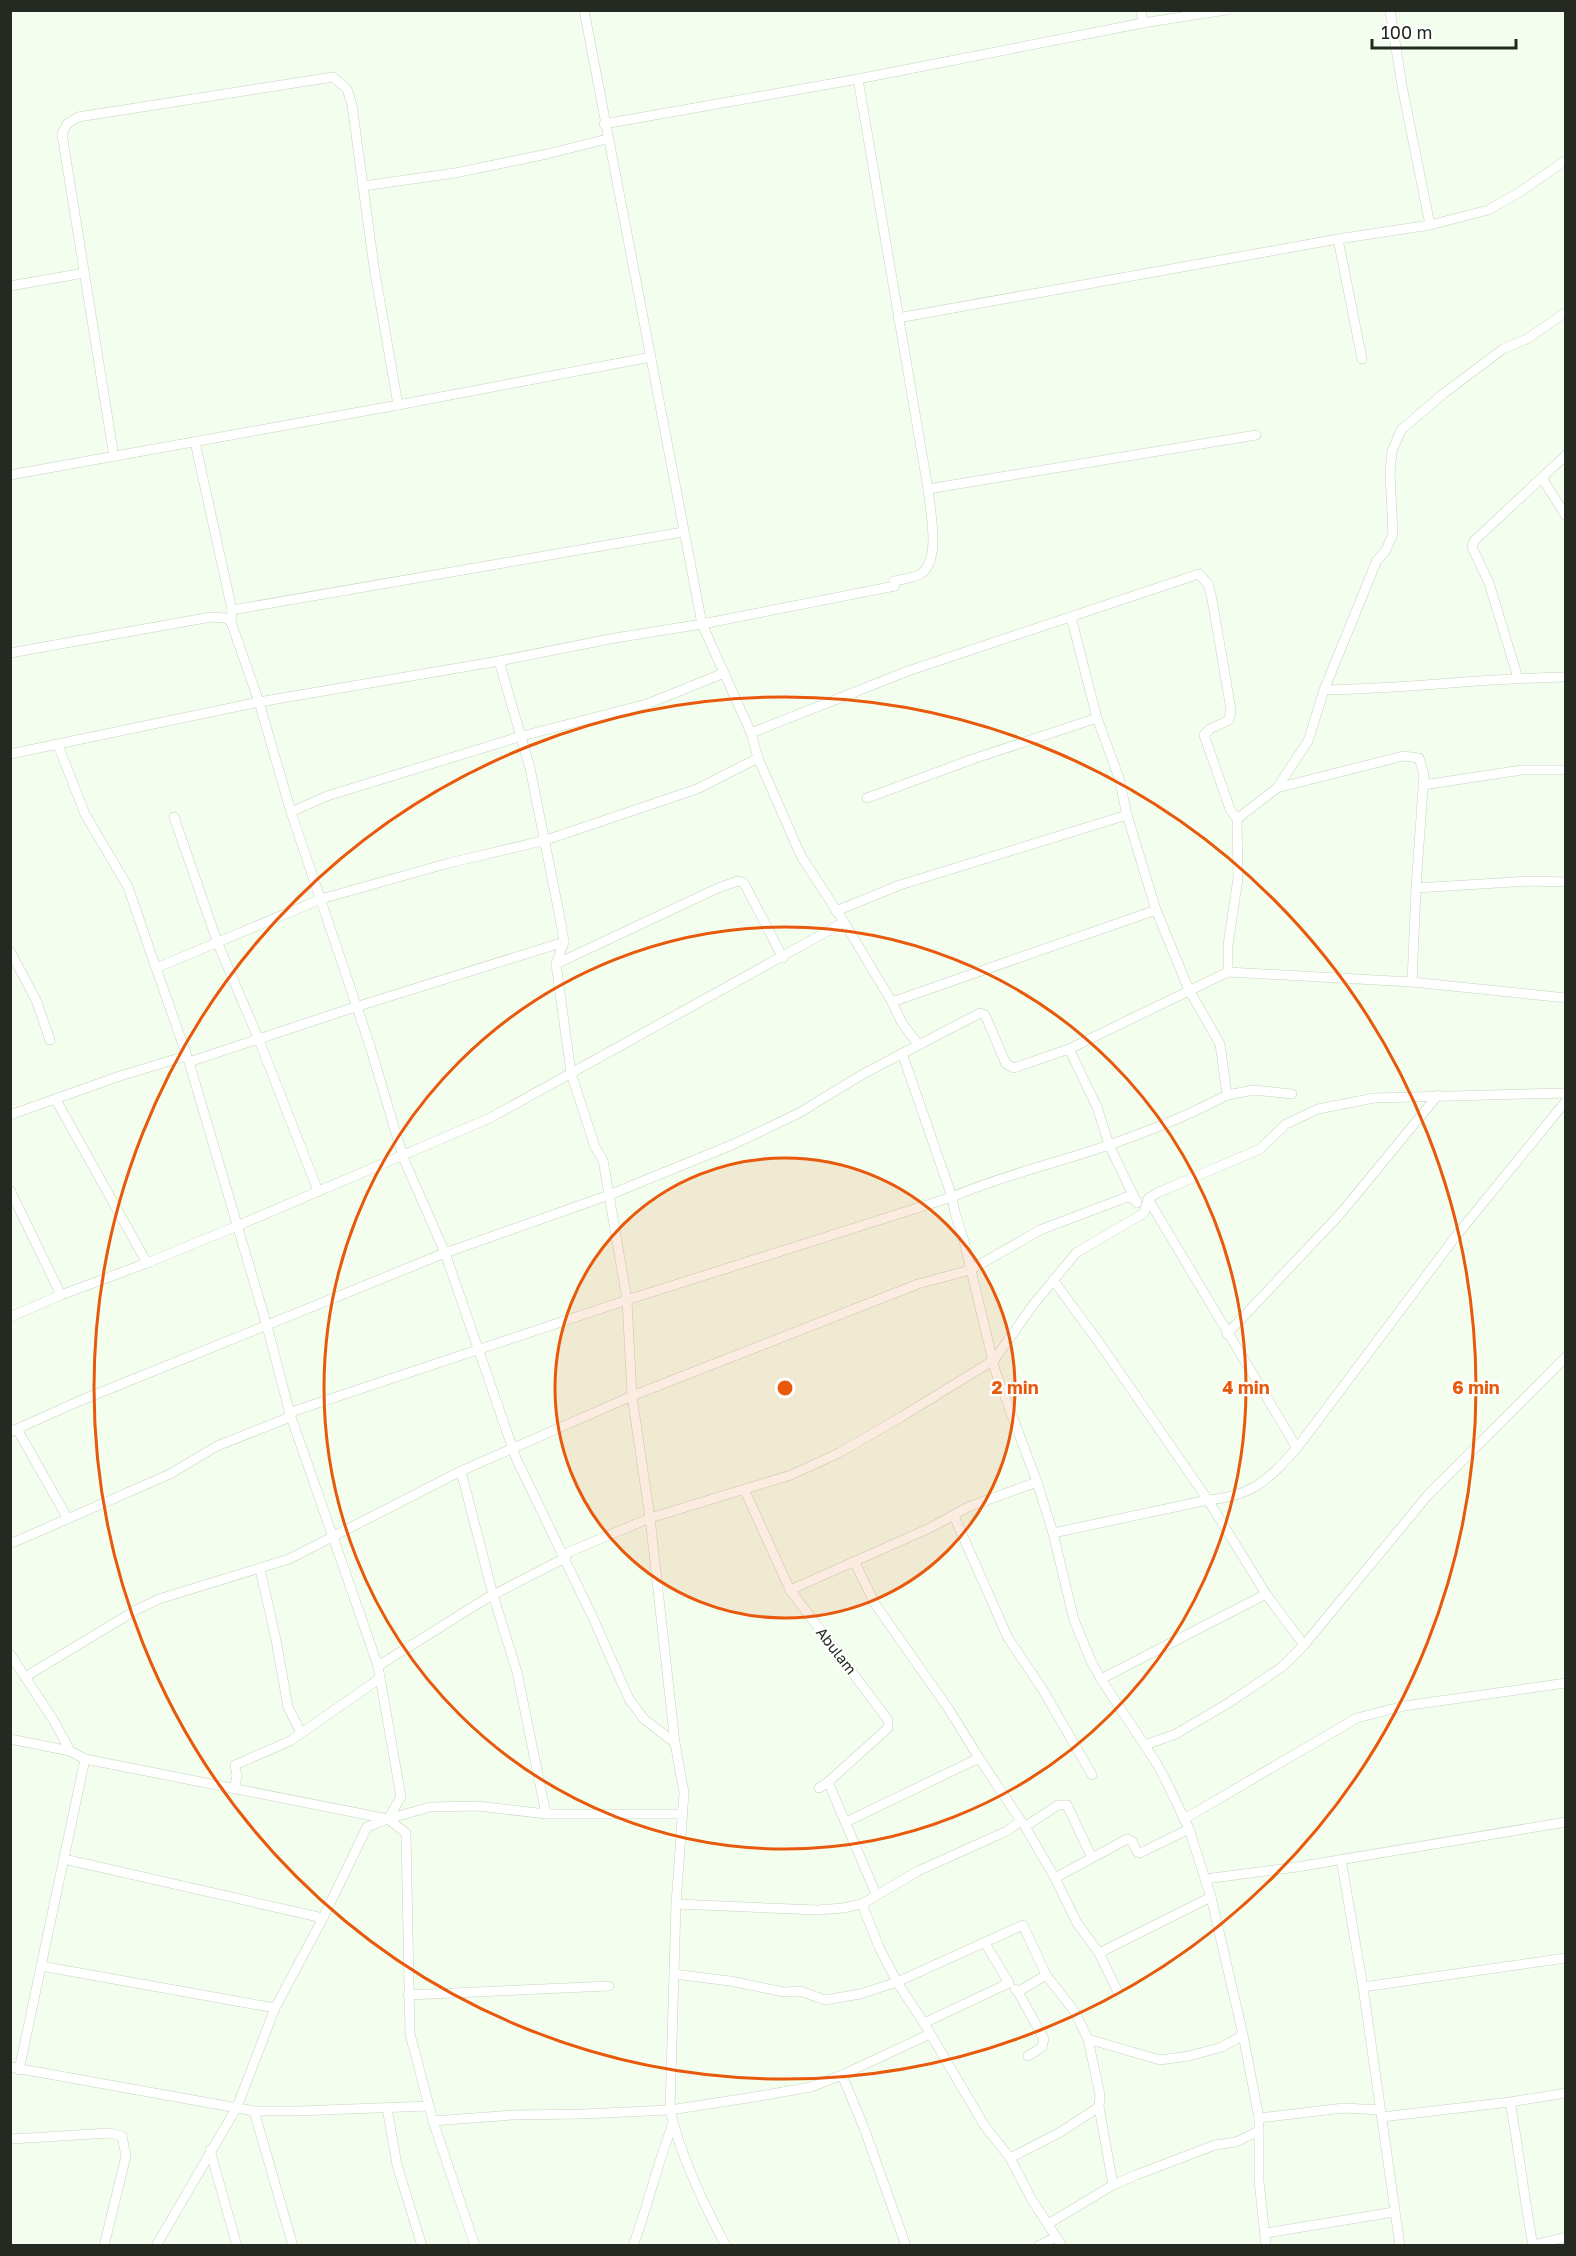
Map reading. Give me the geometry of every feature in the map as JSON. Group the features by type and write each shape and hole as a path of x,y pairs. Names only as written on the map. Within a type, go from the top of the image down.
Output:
{"street":[{"path":"584,10 604,124 702,624 751,733 758,758 801,856 844,922 902,1023 918,1044"},
{"path":"1141,10 1143,23"},
{"path":"604,124 858,79 1143,23 1226,10"},
{"path":"1390,10 1402,86 1430,225"},
{"path":"114,457 62,134 67,124 78,117 333,77 347,89 374,267 399,405"},
{"path":"10,754 259,702 702,624 895,586 894,581 921,574 928,565 933,544 928,489 858,79"},
{"path":"363,186 455,173 607,139"},
{"path":"898,318 1338,239 1430,225 1488,210 1520,192 1566,160"},
{"path":"1338,239 1362,359"},
{"path":"10,286 84,273"},
{"path":"1237,819 1277,788 1308,741 1324,690 1377,561 1385,552 1393,534 1390,472 1392,451 1401,430 1443,394 1503,349 1527,339 1566,312"},
{"path":"10,475 651,357"},
{"path":"928,489 1256,435"},
{"path":"195,442 232,610 231,622 259,702 291,812 357,1007 403,1157 445,1253 513,1448 629,1699 644,1719 675,1743"},
{"path":"1518,678 1489,583 1472,547 1474,541 1566,455"},
{"path":"1542,478 1566,516"},
{"path":"232,610 683,532"},
{"path":"751,733 908,671 1199,574 1208,584 1231,710 1229,720 1210,729 1204,735 1230,808 1237,819 1238,878 1228,945 1228,972"},
{"path":"10,653 211,617 226,618 231,622"},
{"path":"1071,617 1097,718 1119,778 1127,815 1156,910 1189,990 1220,1044 1227,1095"},
{"path":"499,661 522,736 546,840 564,942 556,964 571,1073 595,1147 603,1160 627,1300 632,1396 650,1518 675,1743 684,1793 676,1904 670,2110 688,2165 726,2246"},
{"path":"291,812 327,796 522,736 647,704 724,674"},
{"path":"1324,690 1371,690 1455,681 1566,677"},
{"path":"867,798 973,759 1097,718"},
{"path":"58,745 85,814 128,887 188,1059 267,1326 290,1414 378,1666 401,1797 388,1819"},
{"path":"1277,788 1403,756 1419,758 1424,774 1412,982"},
{"path":"156,968 321,899 449,863 546,840 697,789 758,758"},
{"path":"1423,785 1522,770 1566,770"},
{"path":"836,911 922,878 1127,815"},
{"path":"174,817 218,944 259,1040 318,1191"},
{"path":"556,964 718,888 738,881 744,883 783,958"},
{"path":"1416,888 1530,881 1566,882"},
{"path":"892,1002 1156,910"},
{"path":"10,1317 237,1226 490,1118 783,958 844,922"},
{"path":"10,1115 120,1076 259,1040 564,942"},
{"path":"10,951 36,1000 50,1040"},
{"path":"68,1519 14,1430 77,1402 445,1253 609,1195 734,1144 799,1113 863,1074 980,1013 985,1015 1006,1064 1014,1068 1069,1049 1228,972 1412,982 1566,998"},
{"path":"1069,1049 1097,1107 1109,1145 1144,1214"},
{"path":"902,1053 952,1197 995,1370 1038,1482 1074,1620 1101,1679 1157,1764 1189,1829 1211,1897 1243,2035 1259,2118 1259,2181 1266,2246"},
{"path":"10,1544 170,1474 217,1446 285,1419 290,1414 477,1349 952,1197 982,1184 1109,1145 1206,1106 1227,1095 1254,1090 1292,1094"},
{"path":"378,1666 493,1595 565,1558 569,1552 650,1518 746,1491 791,1475 839,1453 994,1360 1053,1280 1076,1253 1144,1214 1148,1199 1157,1193 1260,1149 1286,1124 1318,1109 1374,1098 1566,1093"},
{"path":"1227,1334 1341,1213 1438,1095"},
{"path":"56,1100 147,1263"},
{"path":"1053,1533 1208,1500 1232,1498 1256,1487 1274,1474 1297,1448 1456,1236 1566,1101"},
{"path":"10,1190 61,1295"},
{"path":"25,1677 136,1610 159,1599 289,1559 461,1471 632,1396 918,1284 970,1270 1040,1230 1127,1197 1136,1200"},
{"path":"1148,1199 1297,1448"},
{"path":"1053,1280 1208,1500 1266,1594 1304,1645"},
{"path":"1145,1745 1176,1734 1230,1702 1282,1667 1304,1645 1343,1594 1428,1495 1566,1357"},
{"path":"461,1471 493,1595 517,1672 546,1814"},
{"path":"790,1590 954,1516 969,1507 1038,1482"},
{"name":"Abulam","path":"746,1491 790,1590 888,1720 888,1728 828,1782"},
{"path":"954,1516 1008,1638 1043,1690 1092,1775"},
{"path":"854,1561 875,1604 948,1708 1023,1823 1055,1878 1077,1923 1100,1953 1117,1990"},
{"path":"260,1569 288,1707 301,1733"},
{"path":"1101,1679 1266,1594"},
{"path":"10,1654 54,1721 70,1751"},
{"path":"234,1789 237,1776 235,1765 290,1741 379,1679"},
{"path":"1184,1819 1357,1718 1372,1712 1566,1683"},
{"path":"10,1739 70,1751 85,1759 388,1819 406,1833 410,2034 433,2121 475,2246"},
{"path":"846,1822 979,1758"},
{"path":"85,1759 41,1966 15,2068 255,2111 429,2106"},
{"path":"819,1788 828,1782 876,1894"},
{"path":"676,1904 817,1910 862,1904 918,1871 1058,1805 1067,1805 1092,1858"},
{"path":"156,2246 237,2107 276,2008 367,1827 430,1807 477,1806 546,1814 683,1814"},
{"path":"1205,1879 1566,1822"},
{"path":"1055,1878 1127,1839 1130,1839 1137,1852 1140,1853 1189,1829"},
{"path":"64,1859 323,1918"},
{"path":"1341,1859 1363,1987 1400,2246"},
{"path":"1100,1953 1211,1897"},
{"path":"862,1904 879,1947 897,1982 984,2124 1010,2158 1032,2200 1062,2246"},
{"path":"674,1974 730,1981 784,1992 800,1991 825,2000 861,1994 897,1982 1023,1925 1046,1975 1075,2012 1088,2039 1100,2095 1099,2107 1113,2185"},
{"path":"985,1943 1009,1983 1018,1992 1044,2039 1042,2047 1028,2056"},
{"path":"1363,1987 1566,1958"},
{"path":"41,1966 276,2008"},
{"path":"1018,1992 1046,1975"},
{"path":"924,2023 1009,1983"},
{"path":"408,1995 609,1986"},
{"path":"433,2121 512,2115 670,2110 811,2087 930,2034"},
{"path":"1088,2039 1160,2060 1189,2056 1222,2047 1243,2035"},
{"path":"842,2075 864,2128 902,2244"},
{"path":"1259,2118 1344,2108 1381,2114 1510,2102 1566,2092"},
{"path":"1510,2102 1533,2245 1566,2236"},
{"path":"1010,2158 1059,2133 1099,2107"},
{"path":"387,2108 397,2165 422,2246"},
{"path":"255,2111 293,2246"},
{"path":"633,2246 673,2124"},
{"path":"1048,2224 1113,2185 1169,2161 1215,2145 1236,2142 1259,2131"},
{"path":"11,2142 109,2133 122,2136 126,2156 104,2246"},
{"path":"210,2150 237,2246"},
{"path":"1266,2233 1394,2212"},
{"path":"1038,2246 1056,2237"}]}
